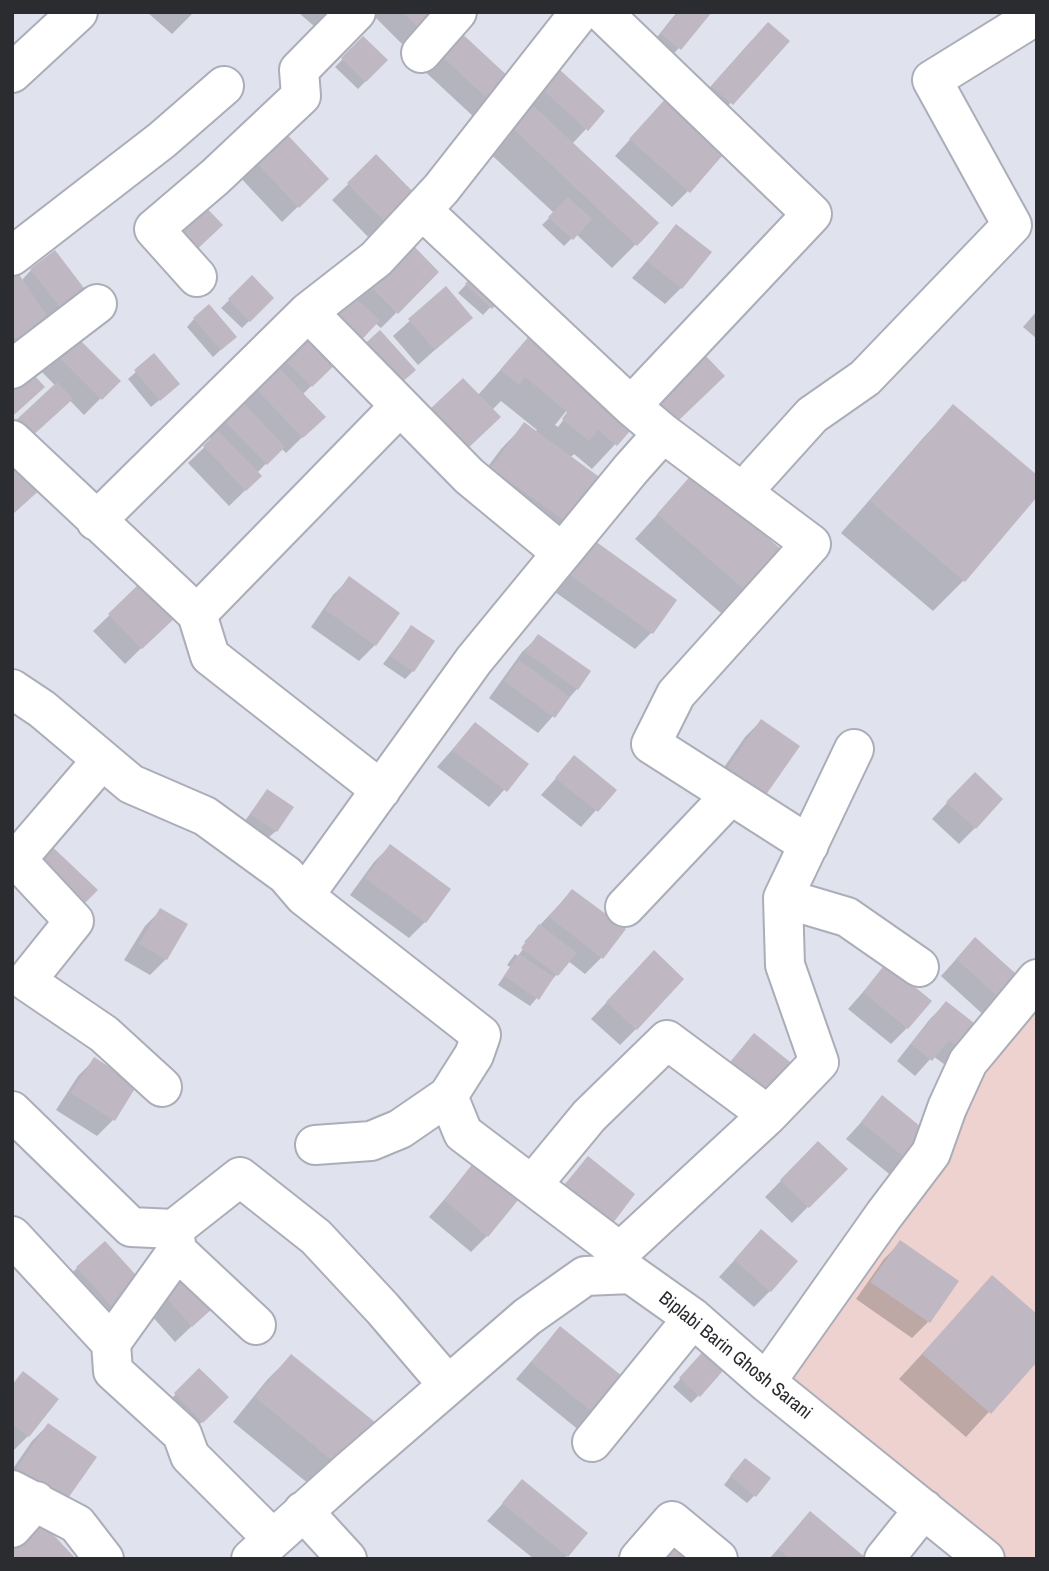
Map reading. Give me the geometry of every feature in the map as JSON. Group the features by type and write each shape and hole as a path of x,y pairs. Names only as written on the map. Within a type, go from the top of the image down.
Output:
{"street":[{"path":"12,73 78,12"},
{"path":"197,277 154,229 215,177 301,96 299,70 356,12"},
{"path":"421,53 457,12"},
{"path":"96,521 308,312 376,259 422,209 580,12"},
{"path":"602,12 813,214 631,406"},
{"path":"756,477 812,415 865,379 1012,225 932,80 1037,15"},
{"path":"12,256 162,140 224,86"},
{"path":"422,209 631,406 811,544 676,694 651,744 809,845"},
{"path":"12,369 97,304"},
{"path":"308,312 469,477 562,553"},
{"path":"197,614 399,407"},
{"path":"304,896 474,660 663,433"},
{"path":"12,440 197,614 210,656 381,790"},
{"path":"12,689 42,709 131,784 205,816 286,875 304,896 481,1035 474,1055 448,1096 400,1129 371,1141 315,1145"},
{"path":"448,1096 463,1133 532,1185 618,1263 819,1062 785,965 783,898 854,749"},
{"path":"102,760 15,862 74,921 26,981 104,1034 162,1087"},
{"path":"625,907 731,795"},
{"path":"783,898 847,917 919,967"},
{"path":"765,1382 931,1153 947,1108 968,1062 1037,979"},
{"path":"532,1185 589,1116 667,1040 768,1115"},
{"path":"12,1111 131,1227 175,1240 256,1325"},
{"path":"262,1549 190,1456 182,1434 113,1371 111,1343 175,1240 240,1177 316,1237 448,1385"},
{"path":"18,1255 111,1343"},
{"name":"Biplabi Barin Ghosh Sarani","path":"262,1549 527,1317 585,1276 618,1263 692,1318 765,1382 985,1559"},
{"path":"592,1442 692,1318"},
{"path":"20,1507 77,1524 104,1559"},
{"path":"884,1559 924,1509"},
{"path":"303,1511 346,1559"},
{"path":"639,1559 672,1521 718,1559"}],"shaded area":[{"path":"1037,990 1037,1559 997,1559 777,1382 970,1069"}],"building":[{"path":"402,12 436,12 420,29"},
{"path":"678,12 712,12 681,50 661,34"},
{"path":"768,22 790,41 733,105 711,86"},
{"path":"455,27 513,81 492,103 434,49"},
{"path":"363,36 388,60 366,82 341,58"},
{"path":"560,70 605,111 588,131 542,89"},
{"path":"668,96 728,149 690,193 629,139"},
{"path":"526,99 659,223 637,246 505,121"},
{"path":"282,129 329,179 299,208 251,157"},
{"path":"376,154 420,199 391,228 347,183"},
{"path":"195,196 223,225 191,255 163,227"},
{"path":"568,197 592,219 573,240 548,217"},
{"path":"676,224 712,252 682,289 647,261"},
{"path":"406,238 439,272 398,314 364,280"},
{"path":"55,250 90,296 65,314 30,269"},
{"path":"478,269 505,294 492,309 465,284"},
{"path":"18,273 56,329 24,351 12,334 12,277"},
{"path":"252,275 274,298 250,322 228,299"},
{"path":"446,286 473,318 435,350 408,319"},
{"path":"354,297 380,320 355,347 329,324"},
{"path":"209,304 237,337 221,350 193,318"},
{"path":"311,325 343,357 312,387 281,356"},
{"path":"380,330 416,370 393,390 358,350"},
{"path":"530,335 636,424 617,446 598,430 589,441 562,419 567,412 525,377 519,385 500,370"},
{"path":"76,336 121,381 102,400 57,355"},
{"path":"154,353 180,384 160,401 134,370"},
{"path":"705,355 725,376 678,421 658,400"},
{"path":"25,365 45,387 15,414 12,412 12,376"},
{"path":"276,365 326,417 303,438 253,386"},
{"path":"463,378 501,417 465,451 428,411"},
{"path":"57,382 73,399 30,438 14,422"},
{"path":"241,400 285,447 267,465 222,418"},
{"path":"953,404 1037,475 1037,497 965,582 870,501"},
{"path":"524,422 602,479 569,524 491,468"},
{"path":"218,431 262,476 246,491 203,446"},
{"path":"12,458 43,487 12,515"},
{"path":"693,473 782,550 746,591 657,514"},
{"path":"595,541 677,600 653,634 570,575"},
{"path":"349,576 400,613 376,646 325,610"},
{"path":"142,581 176,617 142,649 108,614"},
{"path":"411,625 435,641 414,672 390,656"},
{"path":"538,634 591,671 578,690 525,652"},
{"path":"519,660 570,697 555,718 504,681"},
{"path":"761,719 800,746 763,799 724,773"},
{"path":"475,722 529,764 507,792 452,750"},
{"path":"574,755 617,790 598,812 555,778"},
{"path":"975,772 1003,799 976,829 946,802"},
{"path":"267,789 294,807 277,832 250,814"},
{"path":"44,839 98,890 79,909 26,858"},
{"path":"390,844 451,889 426,923 365,878"},
{"path":"572,889 626,929 603,959 549,917"},
{"path":"160,908 188,924 167,960 139,944"},
{"path":"539,924 577,953 558,976 521,948"},
{"path":"975,937 1025,982 1006,1004 956,959"},
{"path":"654,950 684,979 637,1030 606,1002"},
{"path":"519,954 554,977 539,1000 504,976"},
{"path":"886,963 932,1001 908,1029 863,992"},
{"path":"946,1001 983,1030 965,1052 949,1040 932,1061 911,1044"},
{"path":"754,1033 795,1066 767,1101 726,1067"},
{"path":"94,1057 137,1085 115,1121 71,1093"},
{"path":"882,1095 932,1136 910,1162 861,1122"},
{"path":"818,1141 848,1169 809,1208 780,1180"},
{"path":"588,1156 635,1194 613,1223 565,1184"},
{"path":"474,1162 519,1199 488,1237 444,1200"},
{"path":"761,1229 798,1261 771,1292 734,1260"},
{"path":"900,1240 959,1281 930,1323 870,1282"},
{"path":"105,1241 145,1285 117,1312 76,1267"},
{"path":"180,1268 214,1307 192,1327 157,1287"},
{"path":"992,1275 1037,1314 1037,1362 991,1414 922,1354"},
{"path":"560,1326 627,1380 597,1416 531,1362"},
{"path":"707,1347 728,1365 700,1397 679,1378"},
{"path":"291,1354 376,1423 340,1467 255,1397"},
{"path":"199,1368 229,1397 203,1423 174,1393"},
{"path":"23,1371 59,1399 29,1437 12,1424 12,1385"},
{"path":"48,1423 97,1457 66,1501 17,1468"},
{"path":"745,1458 771,1478 756,1497 730,1476"},
{"path":"522,1479 588,1533 568,1557 502,1503"},
{"path":"810,1511 867,1559 790,1559 778,1549"},
{"path":"35,1515 76,1559 12,1559 12,1537"},
{"path":"677,1533 709,1559 656,1559"}]}
